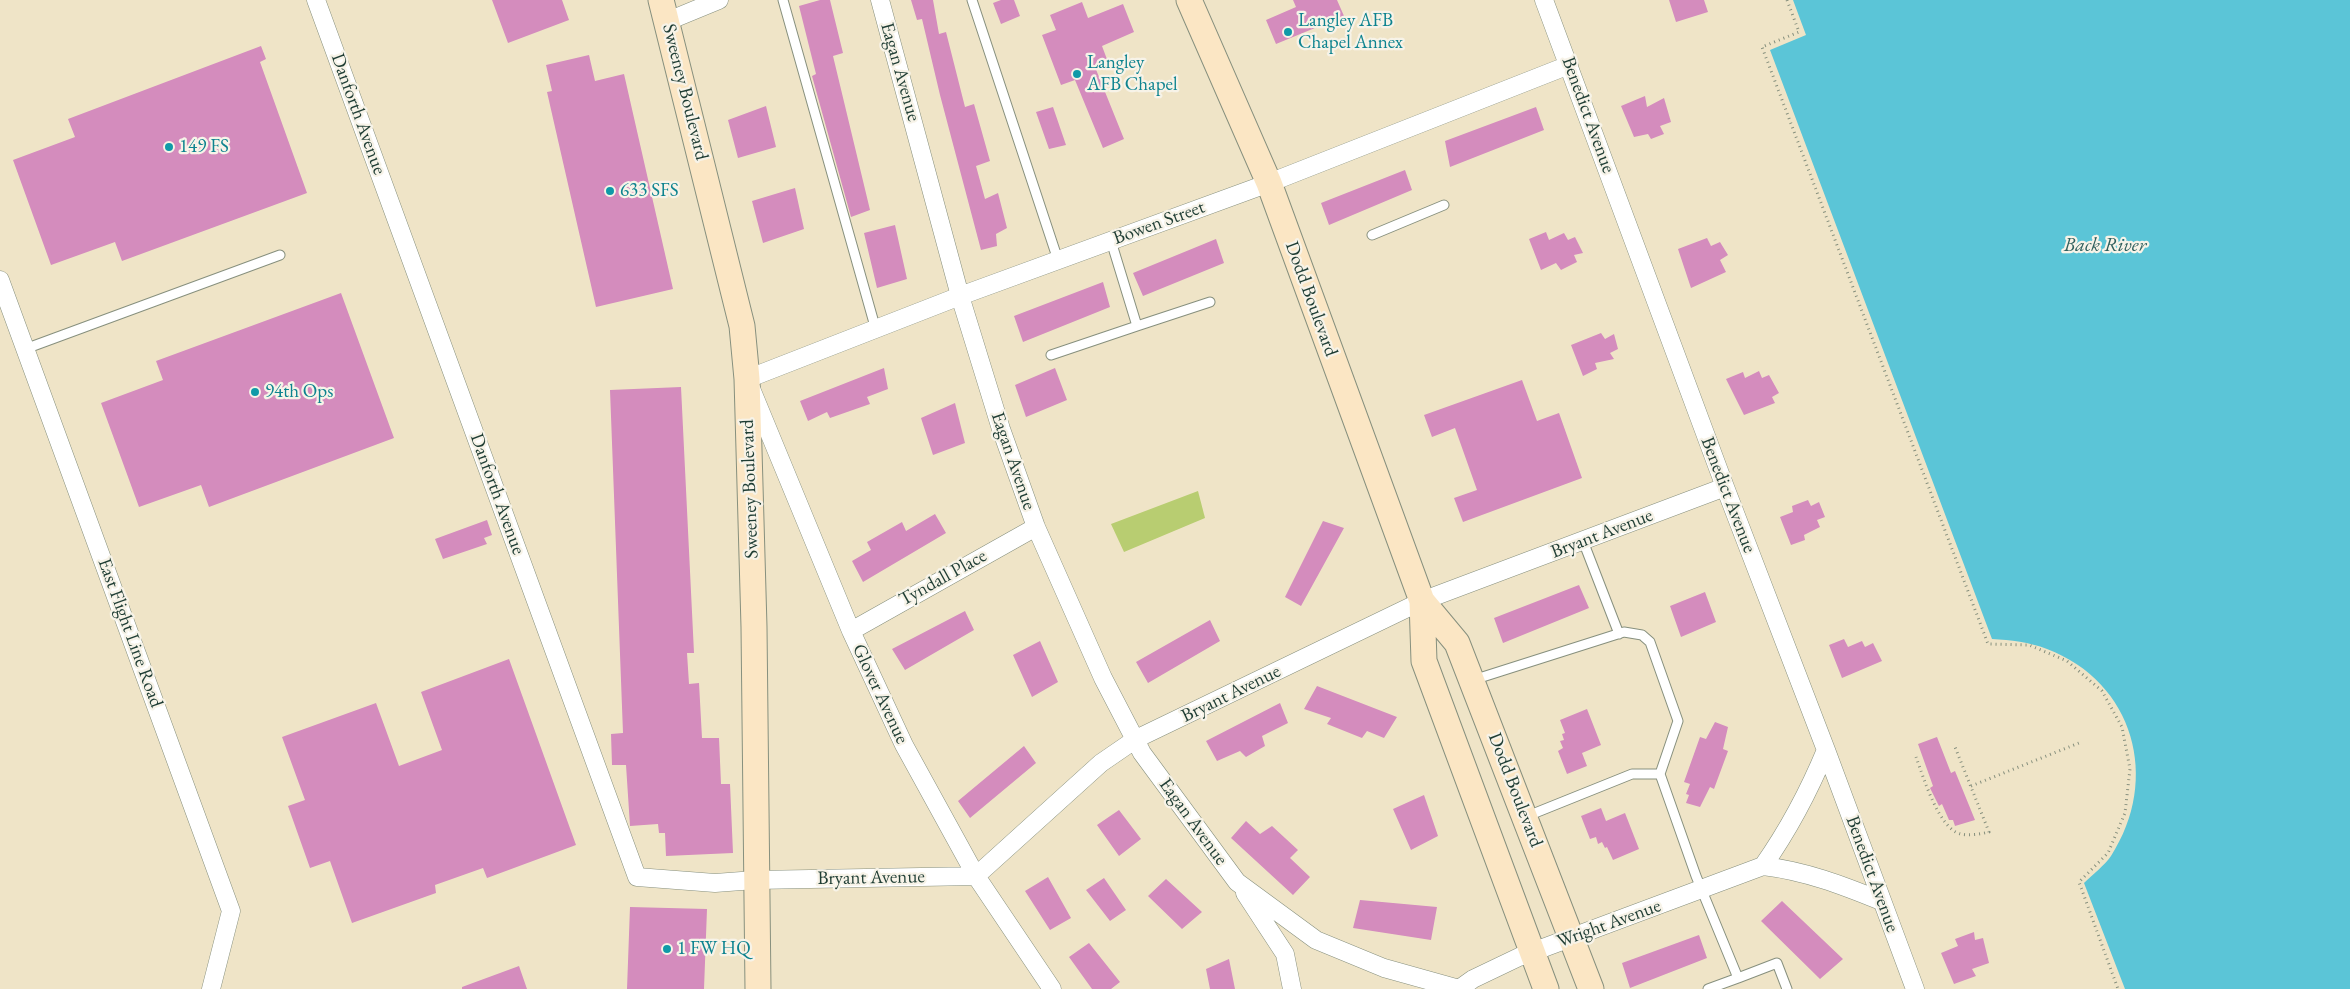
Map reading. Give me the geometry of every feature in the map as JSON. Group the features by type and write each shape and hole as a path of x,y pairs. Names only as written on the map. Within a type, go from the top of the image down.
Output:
{"street":[{"name":"Danforth Avenue","path":"316,0 637,877 715,882 756,880"},
{"path":"665,11 719,0"},
{"name":"Eagan Avenue","path":"880,0 960,296 1001,429 1036,526 1103,678 1142,752 1237,882 1285,954 1292,989"},
{"name":"Dodd Boulevard","path":"1189,0 1268,183 1422,601 1424,660 1546,989"},
{"name":"Benedict Avenue","path":"1544,0 1725,488 1826,750 1915,989"},
{"name":"Sweeney Boulevard","path":"665,11 741,317 747,379 754,627 758,989"},
{"name":"Bowen Street","path":"747,379 960,296 1268,183 1569,65"},
{"name":"East Flight Line Road","path":"0,280 231,911 211,989"},
{"name":"Glover Avenue","path":"747,379 851,630 904,745 976,876 1052,989"},
{"name":"Bryant Avenue","path":"756,880 976,876 1101,763 1136,739 1422,601 1725,488"},
{"name":"Tyndall Place","path":"851,630 1036,526"},
{"name":"Dodd Boulevard","path":"1422,601 1457,643 1591,989"},
{"path":"1763,866 1786,832 1813,782 1826,750"},
{"name":"Wright Avenue","path":"1459,989 1473,979 1532,952 1572,939 1763,866 1790,869 1831,881 1881,901"},
{"name":"Eagan Avenue","path":"1237,882 1316,940 1384,968 1459,989"}],"lane":[{"path":"783,0 876,330"},
{"path":"972,0 1058,260"},
{"path":"1372,235 1444,205"},
{"path":"1111,241 1137,326"},
{"path":"25,349 280,255"},
{"path":"1051,355 1210,302"},
{"path":"1583,541 1619,634"},
{"path":"1472,680 1619,634 1632,633 1642,635 1650,642 1678,721 1660,774 1701,890 1738,978"},
{"path":"1525,817 1632,774 1660,774"},
{"path":"1708,989 1777,963 1787,989"}],"path":[{"path":"1787,0 1799,32 1762,46 1988,644 2028,645 2067,661 2102,691 2122,727 2130,769 2125,813 2108,853 2079,882 2118,989"},
{"path":"1971,786 2078,743"},
{"path":"1916,757 1940,812 1952,830 1961,834 1989,832 1955,747"}],"green space":[{"path":"1198,491 1205,518 1124,552 1111,524"}],"water":[{"name":"Back River","path":"1793,0 2350,0 2350,989 2125,989 2084,883 2111,856 2126,826 2134,796 2136,765 2130,736 2119,709 2101,684 2077,664 2047,649 2020,642 1992,639 1770,50 1806,35"}],"building":[{"path":"492,0 562,0 569,20 508,43"},
{"path":"820,0 830,0 843,53 833,56 870,210 851,217 812,76 816,74 799,6"},
{"path":"911,0 933,0 939,34 946,32 965,107 974,104 990,161 976,166 985,199 998,193 1007,228 996,234 997,246 981,250 922,19 917,20"},
{"path":"1001,0 1014,0 1020,16 1001,24 993,3"},
{"name":"Langley AFB Chapel Annex","path":"1293,0 1337,0 1344,16 1276,44 1266,20 1296,7"},
{"path":"1669,0 1704,0 1708,12 1676,22"},
{"name":"Langley AFB Chapel","path":"1082,2 1088,18 1123,4 1134,32 1102,46 1108,62 1095,67 1124,139 1103,148 1075,80 1061,85 1042,35 1056,30 1050,15"},
{"name":"149 FS","path":"261,46 266,59 260,62 307,193 122,261 115,242 51,265 13,160 75,137 68,119"},
{"name":"633 SFS","path":"589,55 595,81 624,74 673,289 596,307 547,92 552,91 546,65"},
{"path":"1645,96 1647,107 1664,98 1671,122 1660,126 1664,134 1651,139 1648,134 1634,137 1621,106"},
{"path":"766,106 776,147 738,158 728,120"},
{"path":"1053,107 1066,145 1049,149 1036,112"},
{"path":"1536,107 1544,130 1450,167 1445,141"},
{"path":"1405,170 1412,190 1329,225 1321,203"},
{"path":"795,188 804,229 763,243 752,201"},
{"path":"895,225 907,279 877,288 864,233"},
{"path":"1546,232 1549,240 1564,233 1568,240 1575,237 1583,253 1574,255 1577,262 1561,270 1556,263 1541,270 1529,239"},
{"path":"1707,238 1711,246 1720,242 1728,255 1720,260 1726,272 1691,288 1678,249"},
{"path":"1216,239 1224,263 1143,296 1133,273"},
{"path":"1103,282 1110,307 1023,342 1014,316"},
{"name":"94th Ops","path":"341,293 394,438 209,507 201,485 139,507 101,403 163,380 156,361"},
{"path":"1601,333 1605,339 1614,334 1618,349 1610,353 1614,359 1595,363 1597,369 1583,376 1571,345"},
{"path":"884,368 888,389 867,397 870,404 830,418 827,412 808,421 800,401"},
{"path":"1055,368 1067,400 1026,417 1015,385"},
{"path":"1759,371 1762,378 1769,375 1779,393 1772,397 1775,403 1744,415 1726,379 1743,372 1745,378"},
{"path":"1522,380 1537,421 1559,413 1582,478 1463,522 1454,498 1477,490 1455,428 1432,437 1424,415"},
{"path":"681,387 694,653 687,653 689,684 699,683 702,738 719,738 721,784 730,784 733,853 666,856 665,833 659,833 658,824 630,826 626,765 612,765 611,734 623,733 610,390"},
{"path":"955,403 965,443 933,455 921,418"},
{"path":"1808,500 1811,506 1819,502 1825,517 1817,520 1820,527 1804,535 1805,540 1791,545 1780,517 1793,512 1792,506"},
{"path":"935,514 946,533 863,582 852,561 871,550 867,542 902,522 906,531"},
{"path":"487,520 492,535 484,538 487,544 443,559 435,539"},
{"path":"1323,521 1344,528 1301,606 1285,597"},
{"path":"1579,585 1589,608 1503,643 1494,618"},
{"path":"1705,592 1716,622 1681,637 1670,606"},
{"path":"965,611 974,630 905,670 892,649"},
{"path":"1210,620 1220,641 1148,683 1136,662"},
{"path":"1844,639 1848,647 1862,641 1865,647 1873,643 1882,661 1842,678 1829,645"},
{"path":"1040,641 1058,682 1032,697 1013,655"},
{"path":"509,659 576,845 487,878 483,868 435,885 436,893 352,923 330,861 310,868 288,806 305,800 282,737 376,703 399,766 442,750 421,692"},
{"path":"1317,686 1397,717 1384,738 1367,731 1362,738 1327,724 1331,718 1304,709"},
{"path":"1280,703 1288,723 1262,736 1265,746 1246,757 1240,751 1217,761 1206,741"},
{"path":"1587,709 1601,745 1582,753 1587,766 1567,774 1558,751 1563,748 1560,741 1564,740 1562,734 1565,733 1560,720"},
{"path":"1715,722 1728,727 1723,749 1728,751 1714,789 1710,787 1700,807 1686,803 1689,795 1686,794 1690,784 1684,782 1700,737 1706,739"},
{"path":"1937,737 1951,773 1955,771 1975,820 1955,826 1953,820 1949,820 1942,804 1939,806 1930,788 1933,786 1918,744"},
{"path":"1024,746 1036,763 970,818 958,801"},
{"path":"1424,795 1438,836 1411,850 1393,809"},
{"path":"1601,808 1606,821 1625,813 1639,849 1613,860 1607,847 1605,848 1602,842 1598,844 1596,837 1590,839 1581,816"},
{"path":"1119,810 1141,839 1119,856 1097,825"},
{"path":"1246,821 1260,834 1272,826 1298,850 1290,858 1310,877 1293,895 1231,838"},
{"path":"1048,877 1071,918 1050,930 1025,891"},
{"path":"1104,878 1126,910 1110,921 1086,890"},
{"path":"1166,879 1202,912 1182,929 1148,896"},
{"path":"1360,900 1437,907 1431,940 1353,928"},
{"path":"1782,901 1843,959 1820,979 1761,921"},
{"name":"1 FW HQ","path":"630,907 707,909 704,989 627,989"},
{"path":"1974,932 1975,940 1983,938 1989,963 1972,969 1976,976 1954,984 1941,953 1958,946 1955,939"},
{"path":"1699,935 1707,958 1630,988 1622,963"},
{"path":"1089,943 1120,982 1111,989 1092,989 1069,957"},
{"path":"1229,959 1235,989 1210,989 1206,969"},
{"path":"519,966 527,989 462,989 462,987"}],"place":[{"name":"Langley AFB Chapel Annex","path":"1288,32"},
{"name":"Langley AFB Chapel","path":"1077,74"},
{"name":"149 FS","path":"169,147"},
{"name":"633 SFS","path":"610,191"},
{"name":"94th Ops","path":"255,392"},
{"name":"1 FW HQ","path":"667,949"}]}
